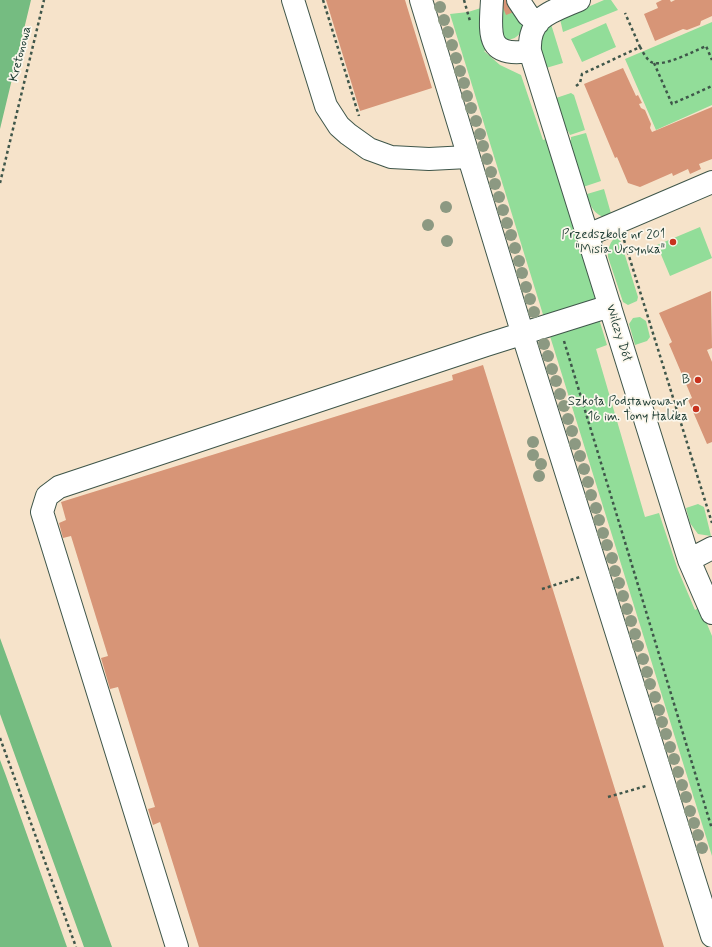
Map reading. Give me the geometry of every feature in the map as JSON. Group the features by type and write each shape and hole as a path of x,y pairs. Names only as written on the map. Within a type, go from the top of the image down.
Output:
{"street":[{"path":"293,0 326,106 339,126 369,149 391,157 428,159 468,157"},
{"path":"421,0 523,334 712,936"},
{"path":"492,0 490,31 494,42 501,50 507,53 530,51 531,32 542,16 579,0"},
{"path":"518,0 528,15 538,23"},
{"name":"Wilczy Dół","path":"530,51 689,560 712,613"},
{"path":"588,235 712,182"},
{"path":"177,947 42,512 43,503 47,496 58,487 480,347 610,306"},
{"path":"689,560 712,548"}],"path":[{"name":"Kretonowa","path":"0,183 44,0"},
{"path":"625,13 640,47 650,62 670,61 706,46 712,60"},
{"path":"576,86 580,84 582,74 640,47"},
{"path":"654,63 672,104 712,86"},
{"path":"623,236 712,523"},
{"path":"559,323 599,460 696,772 712,829"},
{"path":"542,589 579,578"},
{"path":"0,738 76,947"},
{"path":"608,797 644,786"}],"green space":[{"path":"0,0 31,0 0,129"},
{"path":"500,0 525,21 518,35 513,39 504,39 497,25"},
{"path":"604,0 611,0 618,10 563,32 560,19"},
{"path":"481,8 489,49 484,51 500,65 521,75 543,140 549,138 597,294 596,301 545,321 450,14 468,12"},
{"path":"712,22 712,105 656,130 625,59"},
{"path":"606,23 616,47 582,62 571,39"},
{"path":"551,24 563,63 546,68 540,50 540,40"},
{"path":"571,93 574,95 585,130 570,135 568,131 566,132 556,98"},
{"path":"586,133 601,181 583,187 569,141 571,140 571,137"},
{"path":"604,189 612,217 602,216 595,212 588,199 587,194"},
{"path":"700,227 712,258 670,276 657,245"},
{"path":"617,236 619,236 638,297 637,301 628,305 623,302 608,257 610,245"},
{"path":"640,317 646,321 650,337 647,341 635,345 629,324 633,318"},
{"path":"599,319 607,345 596,349 645,517 659,513 678,570 695,610 700,607 712,636 712,856 549,333"},
{"path":"698,504 704,507 711,536 698,534 690,523 686,508"},
{"path":"0,638 112,947 84,947 0,714"},
{"path":"0,760 6,776 67,947 0,947"}],"building":[{"path":"326,0 405,0 432,88 360,111"},
{"path":"500,0 509,0 514,12 506,15"},
{"path":"662,0 670,0 671,2 675,0 712,0 712,16 701,21 700,25 687,30 683,29 655,41 644,14 658,8 656,3"},
{"path":"623,68 636,96 638,95 642,103 639,104 641,108 645,110 651,124 650,128 652,132 712,107 712,159 699,164 701,169 690,174 688,169 673,176 672,173 640,187 628,183 617,157 615,158 584,84"},
{"name":"B","path":"711,291 712,348 707,350 712,362 712,442 707,444 688,400 692,398 669,344 672,342 659,313"},
{"path":"483,365 664,947 199,947 160,822 153,825 148,809 155,807 118,687 110,689 101,658 108,656 71,536 63,538 59,523 66,520 61,502 453,380 452,375"}],"place":[{"name":"Przedszkole nr 201 \"Misia Ursynka\"","path":"673,242"},
{"name":"B","path":"698,380"},
{"name":"Szkoła Podstawowa nr 16 im. Tony Halika","path":"696,409"}]}
